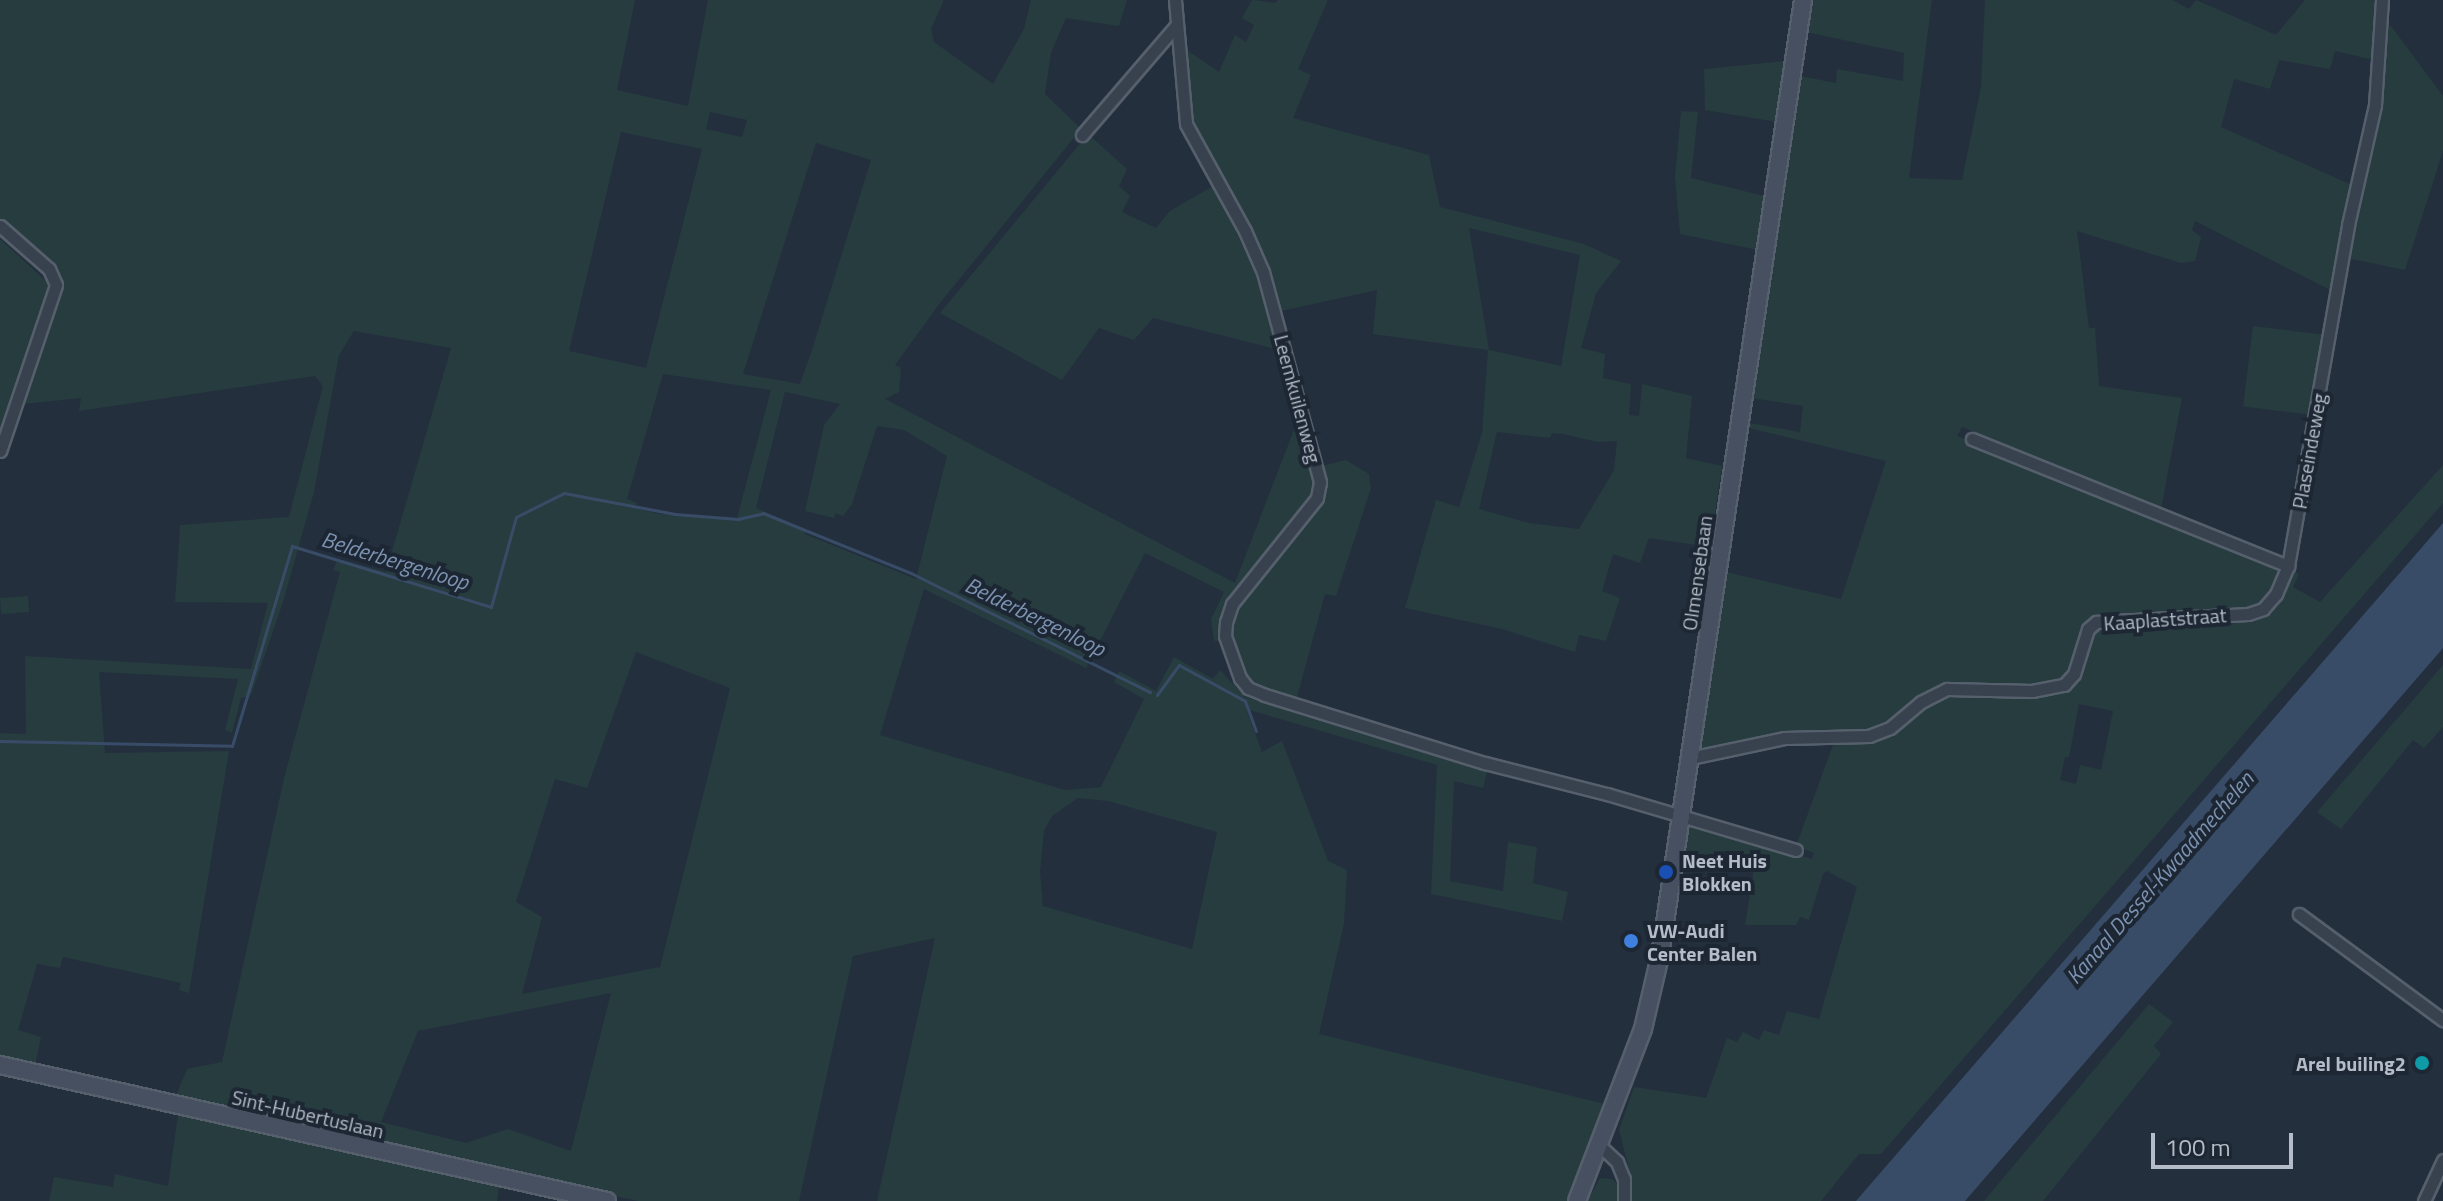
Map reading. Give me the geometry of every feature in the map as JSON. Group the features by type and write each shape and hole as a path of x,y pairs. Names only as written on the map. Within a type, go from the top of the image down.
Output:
{"street":[{"name":"Leemkuilenweg","path":"1175,0 1186,124 1245,231 1263,272 1320,482 1317,498 1232,604 1225,636 1240,678 1248,688 1265,695 1485,763 1796,850"},
{"name":"Olmensebaan","path":"1577,1201 1653,993 1803,0"},
{"name":"Plaseindeweg","path":"2288,566 2348,225 2375,105 2382,0"},
{"path":"1082,135 1175,27"},
{"path":"0,226 49,269 56,285 0,451"},
{"path":"1972,439 2288,566"},
{"name":"Kaaplaststraat","path":"1690,758 1784,738 1869,736 1890,728 1921,702 1947,689 2054,688 2069,681 2074,674 2088,629 2096,622 2248,614 2263,609 2276,594 2288,566"},
{"path":"2299,914 2443,1020"},
{"name":"Sint-Hubertuslaan","path":"0,1065 607,1201"},
{"path":"1599,1145 1617,1162 1624,1179 1624,1201"},
{"path":"2424,1201 2443,1160"}],"green space":[{"path":"0,0 635,0 617,90 688,106 708,0 944,0 931,29 934,42 993,84 1024,29 1031,0 1127,0 1119,26 1066,18 1051,53 1045,94 1081,129 940,303 895,365 901,368 899,392 885,399 1235,583 1295,427 1272,348 1153,318 1134,340 1099,328 1062,380 940,313 1088,134 1127,169 1119,186 1130,196 1122,212 1156,228 1170,211 1213,186 1257,274 1314,468 1346,460 1369,474 1371,488 1336,596 1325,594 1296,701 1258,689 1243,671 1233,639 1214,641 1211,619 1224,592 1145,553 1086,668 924,589 880,735 1065,790 1101,787 1144,699 1114,682 1119,671 1156,691 1174,657 1213,679 1220,670 1245,697 1488,769 1483,788 1454,781 1450,881 1503,891 1508,842 1537,847 1533,883 1568,892 1562,921 1431,894 1437,765 1246,709 1262,752 1282,741 1328,861 1347,870 1344,924 1319,1034 1605,1104 1567,1201 877,1201 935,938 853,956 799,1201 638,1201 174,1100 187,1069 222,1062 284,778 340,572 333,570 338,559 386,572 451,348 354,331 339,355 314,492 283,602 251,695 241,698 232,733 225,730 238,679 99,672 105,753 229,751 189,993 179,990 181,983 63,957 60,968 37,964 18,1030 41,1037 35,1067 0,1059 0,733 26,734 25,656 251,669 268,603 175,602 180,525 289,517 323,386 315,376 79,411 81,398 23,404 21,401 61,283 54,271 0,222","holes":["710,112 747,120 742,137 706,129","621,132 702,149 646,368 569,351","816,143 871,160 800,384 743,374","663,374 771,390 737,518 659,514 635,508 637,503 627,499","785,392 840,404 824,425 805,511 834,518 836,513 843,516 852,504 877,426 904,430 947,456 916,579 805,534 805,529 756,508","636,652 730,688 660,967 522,994 542,917 516,902 555,779 587,788","1078,798 1108,801 1217,832 1192,949 1043,906 1040,872 1044,831 1052,816","611,993 571,1151 508,1129 466,1143 381,1122 418,1031"]},
{"path":"1252,0 1275,3 1278,0 1328,0 1298,69 1311,75 1293,118 1429,155 1440,207 1584,244 1621,261 1596,293 1581,348 1605,354 1603,378 1631,384 1629,415 1639,416 1642,384 1692,396 1686,458 1722,466 1710,547 1649,538 1640,563 1613,554 1602,591 1620,598 1606,641 1579,635 1575,652 1502,629 1405,608 1436,500 1459,507 1482,433 1488,350 1373,334 1377,290 1281,311 1263,262 1192,120 1181,46 1219,72 1235,35 1246,42 1254,25 1242,18","holes":["1469,228 1580,255 1561,366 1489,350","1497,432 1550,438 1552,433 1598,442 1617,441 1614,470 1579,529 1529,523 1479,509"]},
{"path":"1811,0 1932,0 1909,178 1962,180 1981,87 1985,0 2172,0 2189,9 2196,0 2276,35 2305,0 2374,0 2374,60 2335,51 2330,69 2279,60 2270,89 2234,79 2221,127 2352,185 2332,291 2195,221 2192,230 2201,237 2195,261 2181,263 2077,231 2089,328 2095,328 2099,386 2182,398 2161,509 1962,427 1957,436 2299,574 2293,587 2320,602 2443,465 2443,503 1881,1154 1859,1154 1821,1201 1629,1201 1629,1169 1619,1130 1634,1087 1706,1098 1727,1038 1737,1042 1743,1032 1759,1040 1764,1030 1779,1035 1787,1011 1819,1019 1857,887 1827,871 1823,874 1809,920 1800,917 1796,925 1745,925 1754,869 1682,856 1689,825 1812,859 1814,853 1796,846 1833,745 1878,741 1911,721 1932,700 1869,734 1799,735 1698,754 1726,572 1841,599 1886,461 1749,428 1750,423 1800,432 1803,406 1752,398 1759,358 1753,357 1795,75 1836,83 1837,69 1903,81 1904,53 1806,32","holes":["2079,704 2113,711 2101,770 2080,765 2076,784 2060,780 2065,757 2069,757"]},
{"path":"2385,25 2391,26 2443,96 2443,151 2405,270 2347,258 2384,82"},
{"path":"1786,61 1777,122 1705,110 1704,69"},
{"path":"1681,111 1698,112 1691,178 1764,196 1758,250 1680,234 1675,177"},
{"path":"0,239 45,280 49,289 0,432"},
{"path":"2253,326 2323,335 2314,415 2243,406"},
{"path":"28,596 29,612 1,614 0,598"},
{"path":"2443,665 2443,727 2424,748 2413,740 2341,829 2317,812"},
{"path":"2149,1004 2173,1022 2154,1046 2161,1054 2043,1201 1984,1201"},
{"path":"178,1114 499,1186 497,1201 49,1201 54,1177 113,1187 115,1174 168,1186"},
{"path":"1600,1178 1612,1179 1618,1184 1618,1201 1588,1201"}],"water":[{"name":"Kanaal Dessel-Kwaadmechelen","path":"2443,523 2443,648 1965,1201 1856,1201"}],"waterway":[{"name":"Belderbergenloop","path":"0,741 232,746 292,546 491,607 516,517 564,493 675,514 738,519 763,513 911,573 1150,692"},
{"name":"Belderbergenloop","path":"1157,695 1179,665 1245,701 1256,731"}],"place":[{"name":"Neet Huis Blokken","path":"1666,872"},
{"name":"VW-Audi Center Balen","path":"1631,941"},
{"name":"Arel builing2","path":"2422,1063"}]}
